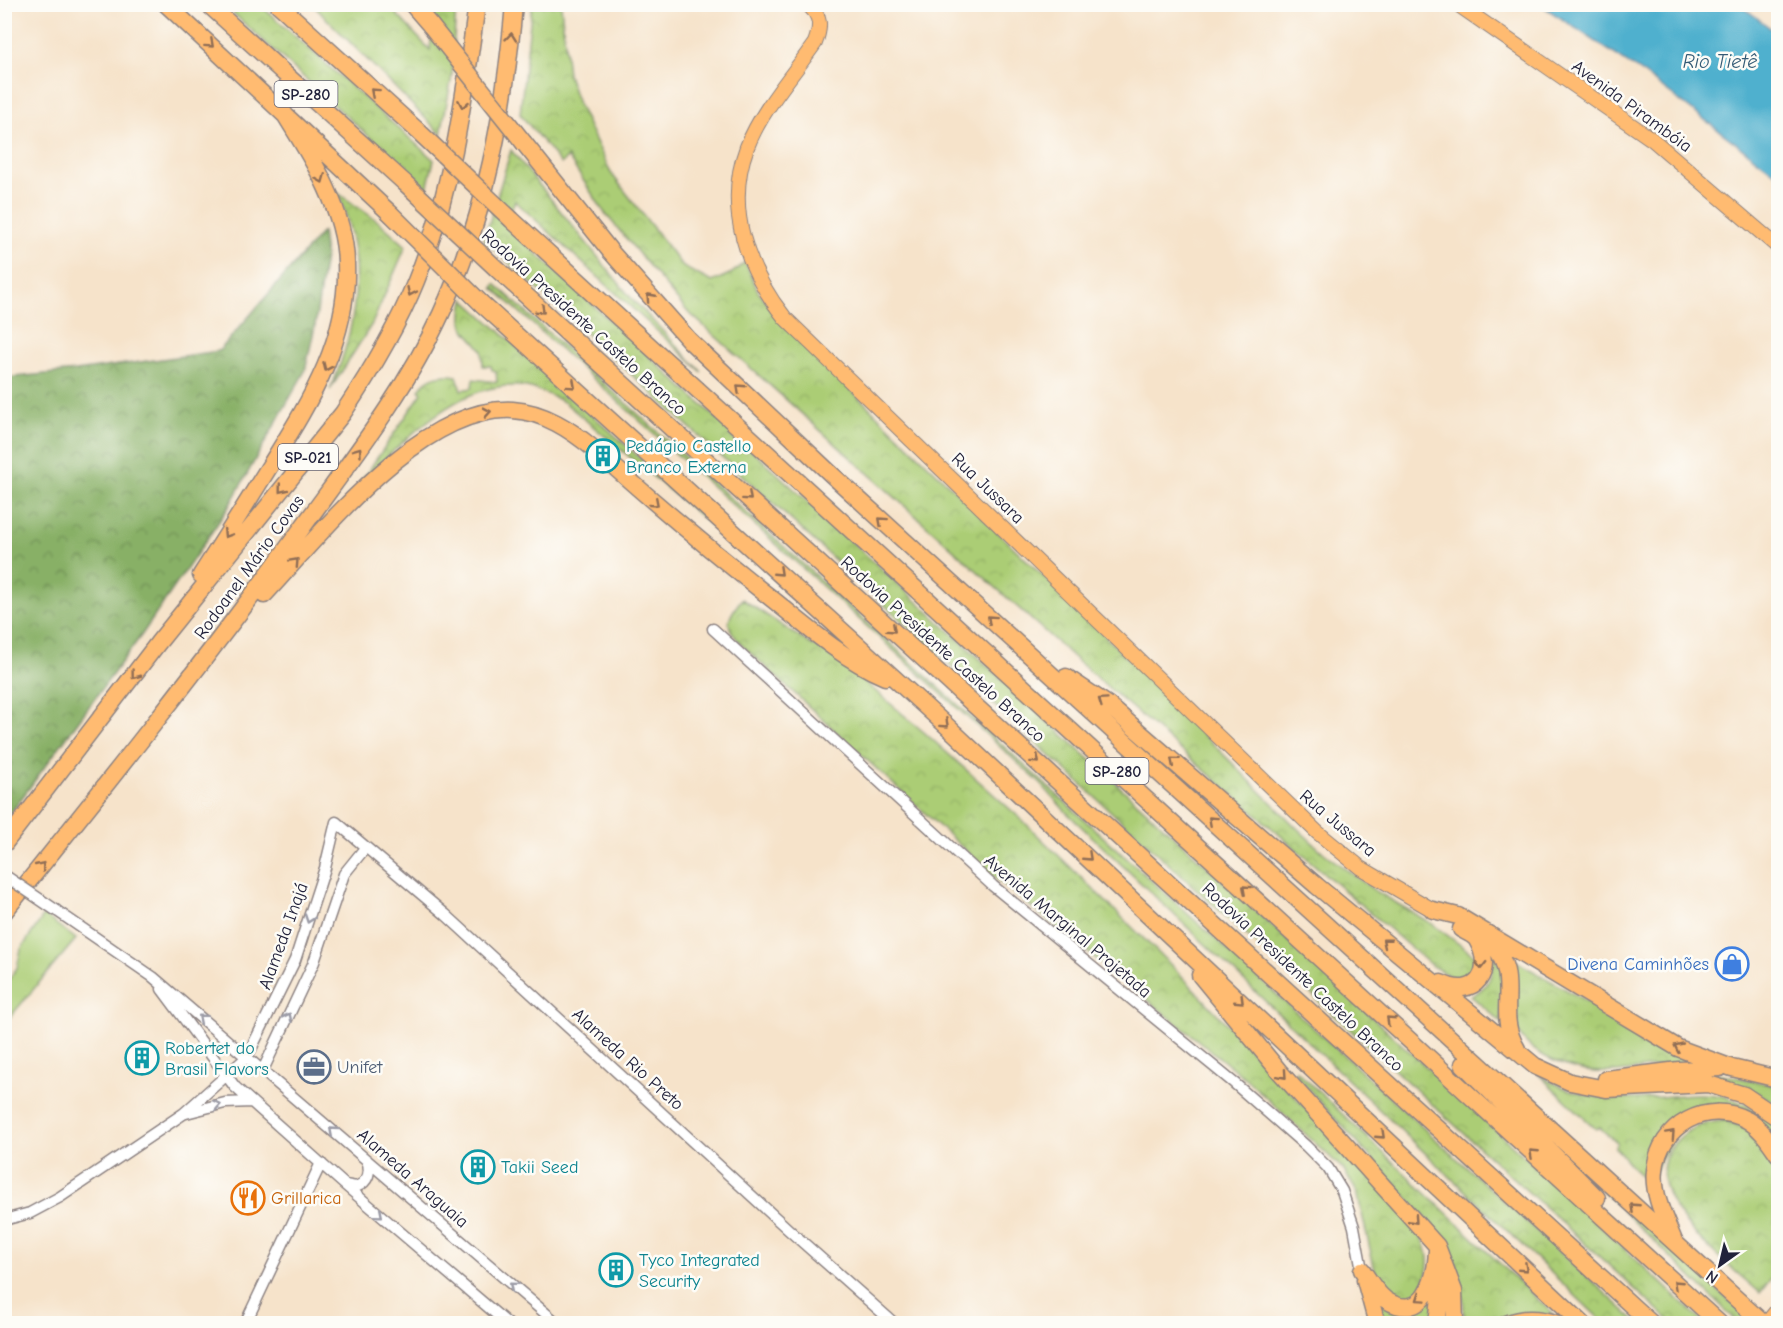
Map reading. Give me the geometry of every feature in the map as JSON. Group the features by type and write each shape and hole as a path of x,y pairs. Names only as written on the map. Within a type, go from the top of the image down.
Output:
{"highway":[{"path":"166,4 282,110 482,304 1152,916 1583,1323"},
{"name":"Rodovia Presidente Castelo Branco","path":"208,4 1652,1323"},
{"name":"Rodovia Presidente Castelo Branco","path":"278,4 1720,1323"},
{"path":"412,4 611,252 689,340 831,474 1336,932 1677,1247 1765,1323"},
{"name":"Rodoanel Mário Covas","path":"4,844 158,643 343,413 369,374 395,328 417,280 444,195 463,104 477,4"},
{"name":"Rodoanel Mário Covas","path":"4,912 213,651 388,408 441,314 462,263 496,147 514,4"},
{"path":"158,643 310,402 330,360 344,313 346,262 338,219 313,159 282,110"},
{"path":"213,651 371,482 401,456 454,423 485,412 515,410 530,413 561,426 594,449"},
{"path":"611,464 715,554 803,624 861,664 901,685"},
{"path":"1034,659 1108,705 1317,886 1519,1053 1548,1074 1589,1087 1606,1089 1708,1084 1744,1095 1779,1118"},
{"path":"1433,910 1458,916 1670,1044 1732,1068 1779,1079"},
{"path":"1432,979 1453,988 1467,989 1478,982 1483,968 1476,938 1433,910"},
{"path":"1152,916 1279,1071 1440,1253 1454,1291 1455,1323"},
{"path":"1483,931 1501,952 1508,971 1507,1020 1511,1040 1519,1053"},
{"path":"1336,932 1360,963 1600,1201 1620,1222 1629,1239"},
{"path":"1548,1074 1601,1080 1679,1070 1732,1068"},
{"path":"1677,1247 1660,1207 1654,1171 1662,1144 1672,1131 1686,1120 1701,1113 1715,1112 1745,1119 1757,1127 1779,1154"},
{"path":"1362,1270 1385,1299 1403,1305 1417,1303 1429,1292 1434,1281 1440,1253"},
{"path":"1437,1323 1440,1253"},
{"path":"1362,1270 1377,1323"},
{"path":"1506,1323 1526,1319 1558,1323"}],"main road":[{"name":"Rua Jussara","path":"807,4 820,20 820,29 815,43 756,130 742,166 739,186 740,225 751,267 764,292 785,318 1317,832 1361,868 1433,910"},
{"name":"Avenida Pirambóia","path":"1457,4 1653,140 1779,247"},
{"path":"1765,1323 1779,1309"}],"street":[{"name":"Avenida Marginal Projetada","path":"713,629 993,886 1234,1083 1306,1146 1328,1168 1342,1191 1354,1227 1362,1270"},
{"name":"Alameda Rio Preto","path":"336,822 445,915 790,1232 895,1323"},
{"name":"Alameda Inajá","path":"247,1057 295,960 325,868 336,822"},
{"name":"Alameda Inajá","path":"262,1070 314,962 344,873 365,848"},
{"path":"4,875 153,977 226,1077 345,1185 508,1323"},
{"name":"Alameda Araguaia","path":"153,977 558,1323"},
{"path":"4,1220 30,1213 60,1197 183,1114 247,1057"},
{"path":"183,1114 225,1103 252,1102"},
{"path":"345,1185 356,1187 365,1182 369,1171 367,1160"},
{"path":"245,1323 321,1163"}],"green space":[{"path":"224,5 260,5 434,160 427,189"},
{"path":"313,5 388,5 430,50 434,5 456,5 452,76 441,134"},
{"path":"532,5 561,5 568,75 578,104 611,173 683,267 712,282 732,273 745,262 759,293 780,321 1109,640 1299,830 1324,853 1374,890 1432,924 1475,956 1478,964 1472,978 1458,981 1432,966 1081,664 686,310 604,212 568,157 561,164 520,114"},
{"path":"511,150 631,298 702,372 515,201 504,224 1704,1323 1672,1323 484,240"},
{"path":"338,193 379,222 406,246 372,324 330,390 347,341 353,317 355,292 353,242"},
{"path":"322,232 325,256 315,326 305,371 228,508 143,633 5,821 5,378 76,371 219,351"},
{"path":"495,284 1638,1323 1604,1323 1066,812 1041,784 493,288"},
{"path":"464,299 756,563 564,402 529,388 516,386 494,388 472,394 452,405 413,433 362,480 422,393 419,390 426,381 441,375 457,376 461,390 472,388 473,379 497,382 496,371 492,370 491,366 483,366 482,350 462,324"},
{"path":"742,599 810,644 834,656 925,733 1020,818 1178,972 1417,1227 1428,1254 1428,1269 1420,1296 1397,1300 1383,1287 1375,1271 1357,1192 1343,1169 1245,1078 1000,882 744,647 733,634 729,624 732,613"},
{"path":"44,915 76,939 5,1023 5,984 17,968 21,949"},
{"path":"1491,954 1502,967 1501,1022 1471,996 1482,989 1489,979 1492,967"},
{"path":"1514,960 1684,1057 1685,1061 1631,1071 1598,1072 1564,1065 1541,1054 1523,1039 1515,1024 1512,1009"},
{"path":"1296,1070 1553,1314 1511,1317 1498,1323 1464,1323 1460,1278 1443,1237 1295,1074"},
{"path":"1716,1073 1778,1086 1778,1106 1762,1095 1728,1084 1692,1080 1635,1082"},
{"path":"1538,1074 1553,1083 1583,1094 1613,1099 1645,1099 1699,1094 1730,1098 1752,1109 1778,1128 1778,1143 1764,1127 1688,1114 1649,1180 1645,1182 1615,1147 1617,1143 1599,1127 1596,1129"},
{"path":"1526,1117 1754,1323 1739,1323"},
{"path":"1725,1121 1741,1126 1759,1138 1778,1164 1778,1269 1760,1293 1689,1227 1674,1206 1665,1185 1664,1165 1678,1139 1696,1127"},
{"path":"1434,1295 1435,1323 1385,1323 1380,1305"}],"water":[{"name":"Rio Tietê","path":"1739,4 1778,34 1778,175 1644,74 1541,5"}],"place":[{"name":"Pedágio Castello Branco Externa","path":"603,456"},
{"name":"Divena Caminhões","path":"1732,964"},
{"name":"Robertet do Brasil Flavors","path":"142,1058"},
{"name":"Unifet","path":"314,1067"},
{"name":"Takii Seed","path":"478,1167"},
{"name":"Grillarica","path":"248,1198"},
{"name":"Tyco Integrated Security","path":"616,1270"}]}
